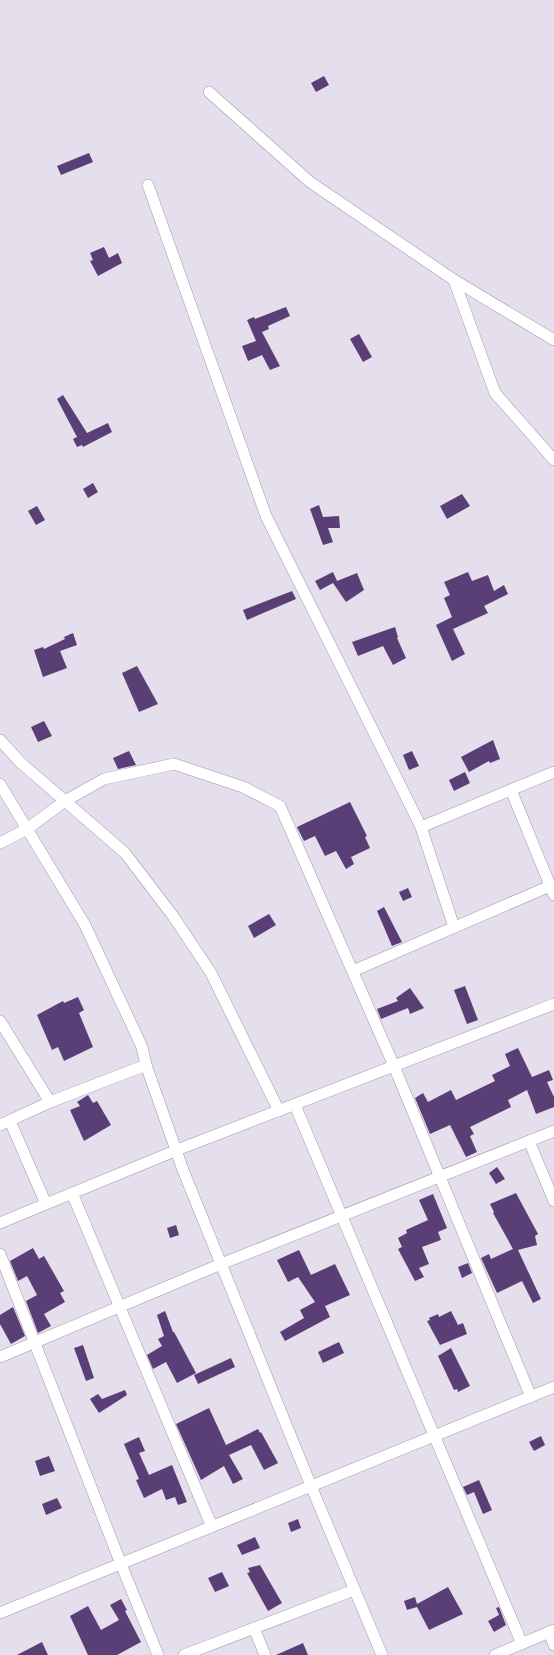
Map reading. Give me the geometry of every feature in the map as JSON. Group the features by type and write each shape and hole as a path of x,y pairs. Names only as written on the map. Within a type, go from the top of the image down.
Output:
{"street":[{"path":"209,92 310,182 454,280 554,340"},
{"path":"148,185 266,516 421,827 454,927"},
{"path":"454,280 495,393 554,460"},
{"path":"0,740 20,762 125,854 173,916 211,973 279,1111"},
{"path":"0,844 27,829 65,801 104,779 174,764 243,787 280,806 394,1066 531,1396"},
{"path":"421,827 554,772"},
{"path":"0,784 85,925 142,1047 146,1065 221,1264 311,1486 382,1655"},
{"path":"352,971 454,927 552,890 511,790"},
{"path":"0,1223 177,1150 554,1004"},
{"path":"0,1021 50,1102"},
{"path":"46,1204 5,1123 50,1102 146,1065"},
{"path":"294,1105 522,1644"},
{"path":"0,1357 221,1264 554,1132"},
{"path":"529,1141 554,1201"},
{"path":"72,1193 212,1527"},
{"path":"0,1254 158,1655"},
{"path":"0,1613 554,1387"},
{"path":"184,1655 354,1590"},
{"path":"254,1628 265,1655"},
{"path":"495,1655 551,1631 554,1645"}],"building":[{"path":"324,76 329,85 316,92 311,83"},
{"path":"89,153 93,162 61,175 57,166"},
{"path":"104,247 109,258 118,253 122,263 98,276 90,261 93,260 90,253"},
{"path":"286,307 290,316 268,326 269,329 262,332 280,366 270,370 262,355 248,361 242,346 256,341 247,320 254,317 255,319"},
{"path":"359,334 372,357 363,362 350,339"},
{"path":"63,395 87,433 108,423 112,432 83,447 82,445 77,447 73,439 77,437 57,399"},
{"path":"93,483 98,492 88,498 83,489"},
{"path":"462,494 470,506 447,519 440,506"},
{"path":"319,505 323,517 339,516 340,528 328,528 333,542 323,545 310,509"},
{"path":"37,506 45,520 36,525 28,511"},
{"path":"333,572 337,581 357,573 364,590 346,602 333,583 320,590 315,581"},
{"path":"468,572 472,581 488,575 494,591 504,585 508,594 484,606 488,613 453,629 465,654 452,661 436,625 452,617 444,598 450,595 444,582"},
{"path":"292,591 296,599 247,620 243,610"},
{"path":"395,627 397,638 406,658 393,665 383,646 358,656 352,642"},
{"path":"73,633 77,645 60,651 67,668 43,677 34,650 43,647 44,649 65,639 64,637"},
{"path":"137,666 158,704 139,712 122,673"},
{"path":"44,721 52,736 38,742 31,727"},
{"path":"493,740 500,759 490,763 489,761 469,772 461,757"},
{"path":"129,751 136,765 118,769 113,758"},
{"path":"412,751 419,766 409,770 403,755"},
{"path":"465,772 470,783 454,791 449,780"},
{"path":"350,802 367,836 365,837 370,848 351,857 354,864 346,869 336,851 325,856 315,836 304,841 297,827"},
{"path":"408,888 412,897 403,901 399,892"},
{"path":"384,907 402,942 392,946 377,911"},
{"path":"269,914 276,925 254,938 248,926"},
{"path":"465,986 478,1020 467,1024 454,990"},
{"path":"410,988 424,1008 410,1014 408,1008 381,1019 377,1009 398,1001 396,998"},
{"path":"78,997 84,1010 79,1013 93,1047 64,1061 58,1047 52,1050 37,1015 63,1001 64,1003"},
{"path":"518,1048 532,1077 549,1070 553,1080 547,1082 554,1097 554,1107 536,1114 527,1090 508,1100 511,1107 470,1127 474,1134 470,1136 477,1152 466,1157 450,1125 430,1134 415,1098 423,1093 428,1102 451,1090 456,1100 495,1081 492,1075 510,1066 505,1054"},
{"path":"88,1095 93,1103 97,1101 111,1125 84,1141 70,1110 80,1106 77,1102"},
{"path":"497,1167 505,1179 496,1184 489,1173"},
{"path":"516,1193 538,1234 535,1236 537,1245 518,1250 541,1299 533,1303 522,1281 497,1293 481,1258 489,1254 491,1259 513,1249 493,1213 494,1212 490,1204"},
{"path":"433,1194 447,1228 438,1232 441,1240 422,1247 429,1264 419,1268 424,1277 415,1281 398,1249 402,1247 398,1238 407,1233 406,1230 428,1220 419,1200"},
{"path":"176,1225 179,1235 170,1238 167,1228"},
{"path":"33,1248 39,1259 44,1256 64,1291 60,1293 65,1302 44,1314 51,1326 38,1333 26,1301 37,1295 27,1276 18,1281 10,1261"},
{"path":"299,1250 311,1275 335,1264 350,1295 325,1306 330,1317 285,1341 280,1332 304,1318 300,1310 315,1302 298,1277 288,1282 277,1260"},
{"path":"468,1263 472,1273 462,1278 458,1267"},
{"path":"13,1307 25,1336 11,1344 0,1324 0,1315"},
{"path":"165,1311 173,1332 196,1373 177,1383 166,1362 153,1369 147,1355 162,1346 158,1339 164,1336 157,1315"},
{"path":"451,1311 458,1325 463,1323 467,1334 440,1345 427,1321 430,1320 429,1318 438,1314 439,1317"},
{"path":"339,1342 344,1353 323,1363 318,1352"},
{"path":"83,1345 94,1378 86,1381 74,1348"},
{"path":"451,1348 470,1386 458,1392 457,1389 454,1390 438,1356"},
{"path":"231,1358 235,1367 198,1384 194,1375"},
{"path":"125,1390 127,1395 99,1413 90,1399 98,1394 102,1399"},
{"path":"209,1408 226,1445 258,1429 278,1463 264,1470 251,1445 229,1455 243,1479 233,1484 224,1466 201,1480 176,1424"},
{"path":"541,1436 545,1445 534,1451 529,1442"},
{"path":"139,1437 145,1451 139,1453 149,1475 172,1465 187,1502 178,1505 175,1497 166,1500 162,1489 144,1498 136,1480 139,1479 124,1444"},
{"path":"49,1456 55,1471 40,1476 35,1461"},
{"path":"479,1480 492,1510 483,1514 474,1492 467,1495 463,1487"},
{"path":"57,1498 62,1508 46,1515 42,1504"},
{"path":"298,1519 301,1528 291,1532 288,1523"},
{"path":"255,1537 260,1548 242,1555 237,1545"},
{"path":"260,1565 282,1603 268,1611 247,1573 250,1572 248,1568"},
{"path":"222,1572 229,1586 215,1592 208,1578"},
{"path":"448,1587 463,1614 429,1630 417,1607 407,1610 404,1601 415,1597 417,1604"},
{"path":"121,1599 127,1610 125,1611 141,1642 117,1655 88,1655 70,1616 88,1606 101,1630 119,1620 110,1605"},
{"path":"499,1607 506,1625 494,1632 488,1621 499,1615 496,1608"},
{"path":"42,1642 48,1655 17,1655"},
{"path":"303,1643 308,1655 276,1655"}]}
